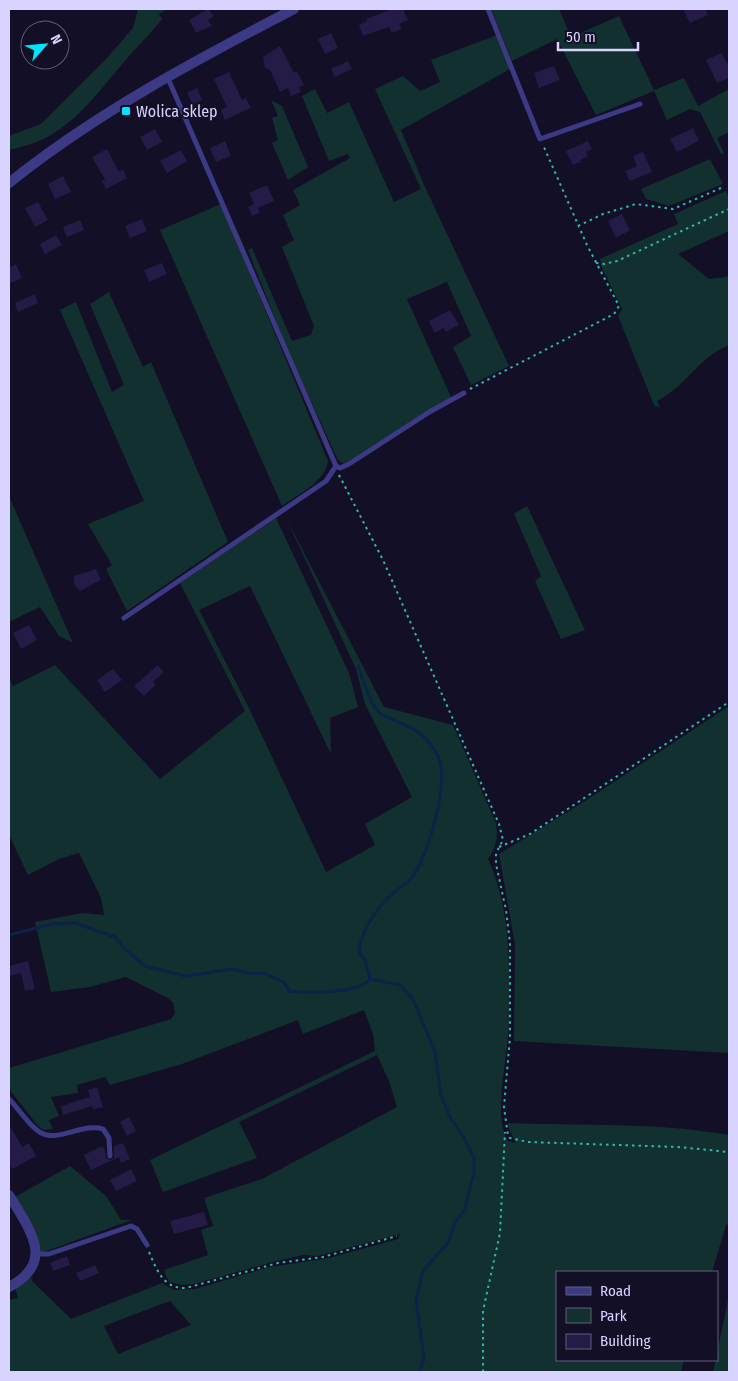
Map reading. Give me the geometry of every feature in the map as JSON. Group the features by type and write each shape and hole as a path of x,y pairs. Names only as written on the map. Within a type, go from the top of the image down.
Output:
{"street":[{"path":"9,183 31,165 167,75 294,9"},
{"path":"9,1195 32,1235 36,1254 30,1273 9,1286"}],"lane":[{"path":"488,9 540,138 640,104"},
{"path":"167,75 336,466"},
{"path":"336,466 340,468 349,464 431,411 464,393"},
{"path":"124,618 326,481 336,466"},
{"path":"9,1099 41,1133 57,1135 90,1127 103,1129 109,1138 110,1156"},
{"path":"36,1254 49,1254 130,1226 137,1229 146,1245"}],"path":[{"path":"464,393 614,314 619,306 578,226 540,138"},
{"path":"578,226 610,211 636,204 673,209 721,188"},
{"path":"596,263 604,264 617,261 729,209"},
{"path":"336,466 383,560 489,797 500,824 503,840 496,853 496,864 506,910 510,944 512,1001 504,1107 505,1128 500,1233 483,1311 483,1372"},
{"path":"499,847 530,834 729,702"},
{"path":"505,1128 510,1138 528,1142 678,1147 729,1152"},
{"path":"146,1245 165,1281 180,1288 204,1284 278,1262 323,1257 397,1236"}],"green space":[{"path":"138,9 167,9 159,14 162,19 74,118 46,138 9,150 9,136 41,124 107,58 133,28"},
{"path":"491,9 559,9 571,37 619,16 654,90 684,78 698,106 729,89 729,132 717,138 724,153 721,154 700,112 690,109 667,120 654,91 596,115 557,39 512,61"},
{"path":"497,35 510,69 401,130 425,187 509,366 471,385 453,347 471,336 447,282 407,299 451,397 348,462 342,463 338,460 289,354 248,250 252,248 292,341 311,335 314,326 282,247 294,240 283,215 300,205 293,190 350,158 348,154 329,161 302,96 315,89 327,113 349,102 394,202 421,189 375,89 403,76 420,91 440,82 431,60"},
{"path":"271,100 282,106 308,167 288,180 272,143 278,140 272,118 278,116"},
{"path":"710,159 723,184 669,206 646,199 641,189"},
{"path":"726,191 729,197 729,231 678,254 709,279 727,277 729,273 729,345 708,357 668,395 657,401 660,408 654,405 618,316 622,309 601,266 600,259 678,224 674,214"},
{"path":"221,204 328,461 326,468 317,481 282,506 160,230"},
{"path":"109,292 143,367 151,362 228,542 127,611 106,569 112,565 88,524 144,501 60,310 76,302 112,392 124,385 90,304"},
{"path":"9,496 73,643 59,636 40,607 9,622"},
{"path":"527,506 585,630 561,639 535,581 541,576 514,514"},
{"path":"276,518 349,673 358,707 330,718 331,754 250,586 199,610 249,708 326,872 375,845 365,824 412,797 365,704 356,669 286,518 384,707 453,725 496,823 496,842 488,859 501,897 508,938 509,1021 501,1116 503,1130 508,1141 516,1143 508,1123 647,1126 729,1135 729,1224 726,1225 712,1271 556,1271 556,1361 684,1361 681,1372 9,1372 9,1300 18,1298 15,1288 30,1276 33,1282 71,1319 162,1283 174,1290 195,1289 270,1267 329,1258 398,1239 400,1234 318,1256 303,1255 277,1261 194,1284 183,1285 169,1282 164,1270 208,1255 201,1230 213,1226 204,1198 262,1179 397,1107 389,1081 377,1055 239,1122 257,1158 163,1192 150,1160 375,1051 373,1034 364,1010 303,1034 298,1020 182,1064 110,1085 105,1077 77,1085 78,1093 51,1097 59,1116 49,1120 53,1129 44,1130 38,1126 9,1089 9,1068 171,1019 175,1013 173,1003 168,998 126,977 90,987 51,992 35,922 82,913 104,915 101,898 79,853 59,859 28,875 9,835 9,677 13,686 55,665 160,779 245,711 180,583","holes":["170,1301 191,1325 118,1354 104,1326"]},
{"path":"729,706 729,1053 514,1041 515,945 499,854 582,803"},
{"path":"70,1166 106,1196 121,1220 132,1220 41,1253 36,1237 15,1197"},
{"path":"729,1295 729,1372 713,1372 715,1361 718,1361 718,1348"}],"building":[{"path":"208,9 214,16 208,20 212,26 196,33 189,20"},
{"path":"392,9 403,9 408,20 399,24 402,29 392,33 389,27 363,36 359,25 367,21 366,19"},
{"path":"683,9 705,9 708,15 690,23"},
{"path":"331,33 338,48 325,54 318,39"},
{"path":"280,46 294,73 297,71 304,85 299,87 301,92 291,96 288,88 280,92 270,70 265,68 263,57"},
{"path":"721,53 729,66 729,78 717,83 706,60"},
{"path":"348,61 352,69 335,77 331,69"},
{"path":"554,66 560,80 539,88 534,73"},
{"path":"229,72 242,100 246,98 251,108 225,120 221,110 227,107 214,79"},
{"path":"197,88 202,100 193,105 187,93"},
{"path":"693,128 699,141 677,152 670,139"},
{"path":"155,129 162,142 147,150 140,137"},
{"path":"225,141 231,156 216,162 210,148"},
{"path":"588,141 592,149 586,152 588,156 580,160 581,162 573,165 566,151"},
{"path":"107,149 119,172 123,170 127,178 106,189 102,181 105,180 92,157"},
{"path":"181,150 187,161 167,173 160,161"},
{"path":"643,152 652,172 630,181 625,171 637,166 633,156"},
{"path":"63,176 71,192 55,199 48,184"},
{"path":"267,185 274,201 258,208 260,213 252,216 248,207 254,204 249,193"},
{"path":"38,202 48,220 35,227 25,208"},
{"path":"622,214 630,230 616,238 608,221"},
{"path":"142,219 147,231 130,238 125,226"},
{"path":"80,220 84,230 67,237 63,227"},
{"path":"56,235 62,245 45,254 40,244"},
{"path":"162,263 167,274 149,282 144,270"},
{"path":"16,264 22,278 9,284 9,268"},
{"path":"35,294 38,303 18,312 15,303"},
{"path":"450,310 459,325 446,332 444,328 435,333 429,321"},
{"path":"96,569 101,580 80,591 74,584 74,576"},
{"path":"29,625 37,640 21,649 13,633"},
{"path":"158,665 164,672 153,682 156,685 144,696 134,686"},
{"path":"113,669 122,680 105,692 97,680"},
{"path":"28,961 35,989 25,991 21,973 9,976 9,966"},
{"path":"97,1087 103,1107 93,1109 92,1106 63,1115 61,1106 90,1097 88,1090"},
{"path":"129,1117 136,1131 127,1136 120,1122"},
{"path":"9,1124 22,1147 29,1143 36,1156 12,1169 9,1162"},
{"path":"123,1143 130,1159 121,1163 119,1157 91,1170 84,1155 102,1146 105,1150 106,1158 111,1160 114,1158 114,1146"},
{"path":"131,1169 137,1181 116,1191 110,1180"},
{"path":"204,1212 208,1225 174,1234 170,1221"},
{"path":"67,1256 70,1265 53,1271 50,1263"},
{"path":"95,1265 99,1273 80,1281 76,1273"}],"waterway":[{"path":"358,666 370,698 377,710 381,714 416,731 425,739 436,753 441,770 439,801 425,853 411,879 390,896 374,914 362,937 359,952 365,960 370,979 400,985 413,999 435,1052 441,1096 451,1119 463,1136 474,1158 474,1173 464,1212 457,1219 447,1244 423,1271 416,1300 424,1359 419,1372"},
{"path":"9,935 52,924 75,923 115,937 127,951 145,966 186,976 232,969 248,973 266,974 284,982 289,991 319,992 344,990 364,984 370,979"}],"place":[{"name":"Wolica sklep","path":"126,111"}]}
